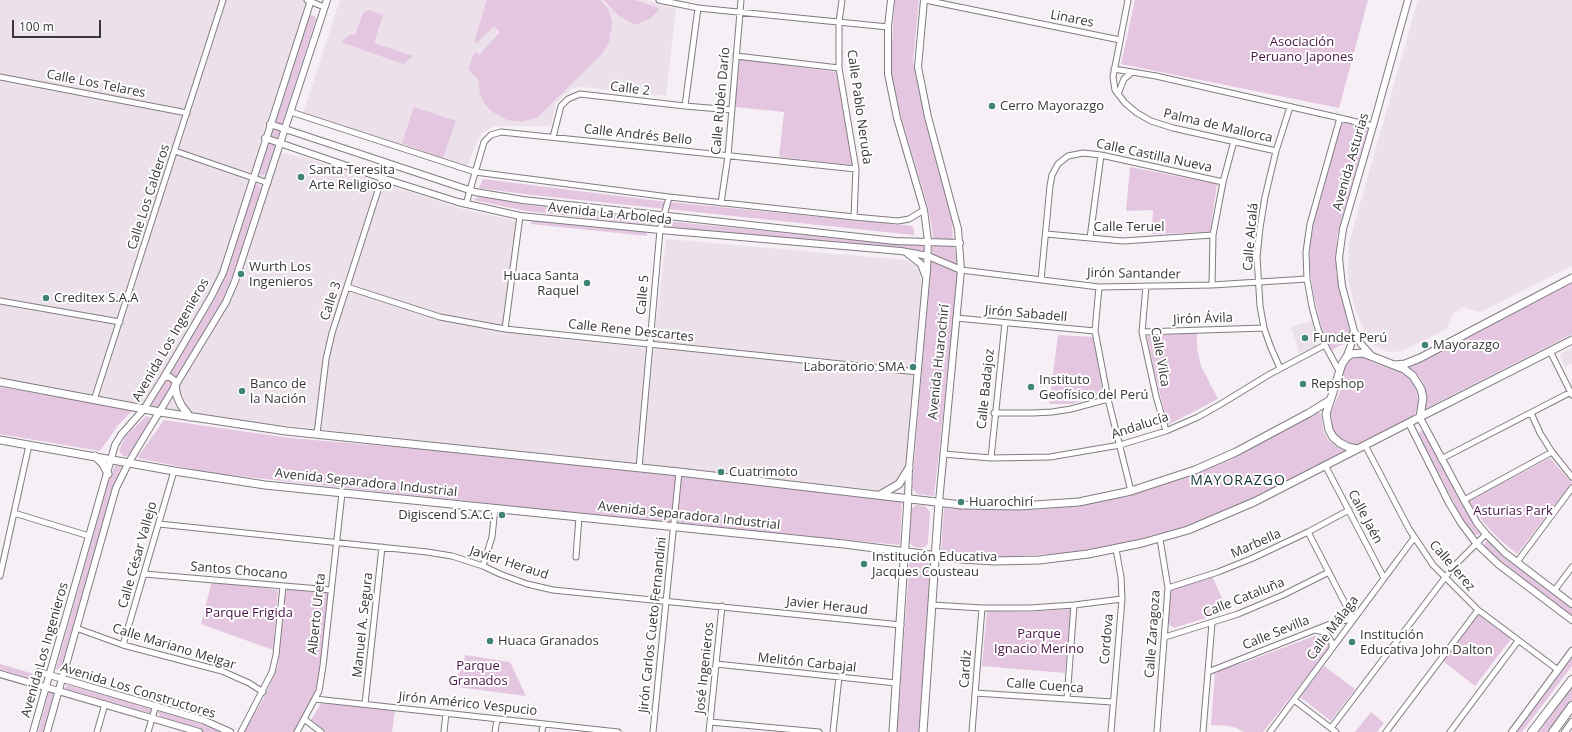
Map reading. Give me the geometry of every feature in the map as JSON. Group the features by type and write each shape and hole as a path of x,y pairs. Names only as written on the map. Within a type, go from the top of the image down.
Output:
{"main road":[{"path":"1395,366 1420,358 1572,278"},
{"path":"1420,418 1423,398 1413,376 1404,369 1371,355 1357,353 1346,358 1339,371 1326,414 1329,430 1333,437 1340,443 1357,449 1420,418 1572,340"},
{"path":"0,382 242,426 679,472 982,506 1052,505 1079,502 1131,491 1195,470 1233,453 1309,413 1331,398"},
{"path":"175,385 177,396 181,405 191,417"},
{"name":"Avenida Separadora Industrial","path":"0,440 112,458 174,471 265,485 495,508 973,560 1017,561 1062,558 1116,549 1160,539 1210,522 1254,502 1357,449"},
{"path":"94,456 102,464 108,474"},
{"path":"880,495 899,484 909,468"},
{"name":"Avenida Huarochirí","path":"893,732 906,552 908,498"},
{"name":"Avenida Huarochirí","path":"923,732 939,502"},
{"path":"1532,732 1572,680"},
{"path":"1553,732 1572,706"}],"street":[{"name":"Calle Los Calderos","path":"94,400 176,151 223,0"},
{"name":"Avenida Los Ingenieros","path":"33,732 118,440 144,409 164,378 211,297 223,273 309,0"},
{"path":"309,0 324,7"},
{"name":"Avenida Los Ingenieros","path":"46,732 116,488 129,462 226,302 235,281 268,183 327,0"},
{"path":"659,0 698,8 888,27"},
{"name":"Calle Rubén Darío","path":"722,204 728,156 741,0"},
{"name":"Calle Pablo Neruda","path":"842,0 839,22 839,68 856,169 854,217"},
{"name":"Avenida Huarochirí","path":"891,0 888,27 887,68 890,90 924,210 928,241 927,279 909,468 908,498"},
{"name":"Avenida Huarochirí","path":"925,0 918,67 928,117 958,229 961,270 939,502"},
{"name":"Linares","path":"925,0 1120,40"},
{"name":"Palma de Mallorca","path":"1128,0 1113,77 1115,90 1125,103 1137,113 1151,121 1173,128 1276,151"},
{"name":"Avenida Asturias","path":"1371,355 1361,344 1354,331 1342,286 1339,258 1343,229 1408,0"},
{"path":"685,106 698,8"},
{"path":"736,56 839,68"},
{"path":"1114,69 1156,76 1373,126"},
{"path":"1118,94 1124,79 1132,72"},
{"name":"Calle Los Telares","path":"0,77 187,113"},
{"name":"Calle 2","path":"553,137 561,106 568,99 580,94 732,110"},
{"name":"Calle Alcalá","path":"1280,368 1264,328 1258,283 1257,257 1260,228 1276,151 1290,107"},
{"name":"Avenida La Arboleda","path":"290,112 475,172 722,204 898,221 909,219 924,210"},
{"name":"Avenida Asturias","path":"1339,371 1318,329 1307,279 1306,252 1310,224 1340,118"},
{"name":"Avenida La Arboleda","path":"270,124 470,190 523,200 895,241 960,243"},
{"name":"Calle Andrés Bello","path":"466,204 484,142 493,134 501,132 856,169"},
{"name":"Avenida La Arboleda","path":"265,138 382,178 466,204 520,216 901,251 928,256 961,270"},
{"path":"1212,285 1213,235 1223,182 1234,141"},
{"path":"176,151 268,183"},
{"name":"Calle Castilla Nueva","path":"1041,280 1052,176 1058,164 1068,156 1083,153 1101,156 1223,182"},
{"path":"1090,238 1101,156"},
{"name":"Calle 3","path":"317,434 326,359 332,333 382,178"},
{"name":"Calle 5","path":"639,468 660,230 669,197"},
{"path":"505,329 520,216"},
{"name":"Calle Teruel","path":"1046,234 1123,240 1213,235"},
{"path":"901,251 911,256 921,264 927,279"},
{"name":"Jirón Santander","path":"961,270 1100,287 1212,285 1307,279"},
{"name":"Calle Vilca","path":"1146,286 1142,332 1156,396 1166,431"},
{"name":"Calle Rene Descartes","path":"347,287 440,317 505,329 918,372"},
{"path":"1100,287 1095,331 1108,399 1131,491"},
{"path":"0,301 120,322"},
{"name":"Jirón Sabadell","path":"956,318 1095,331"},
{"name":"Calle Badajoz","path":"991,458 994,413 1004,323"},
{"name":"Jirón Ávila","path":"1142,332 1264,328"},
{"name":"Avenida Asturias","path":"1346,358 1354,331"},
{"name":"Andalucía","path":"943,454 991,458 1050,457 1120,445 1166,431 1221,404 1280,368 1325,345"},
{"path":"1441,459 1571,394 1550,351"},
{"path":"164,378 170,377 173,379 175,385"},
{"path":"994,413 1026,414 1052,412 1077,408 1108,399"},
{"path":"1531,413 1540,433 1552,452 1572,477"},
{"path":"1420,418 1477,523 1496,544 1517,562 1572,604"},
{"path":"1410,423 1449,503 1461,523 1476,542 1498,564 1572,620"},
{"path":"0,576 29,445"},
{"name":"Calle Jerez","path":"1365,445 1414,538 1444,578 1478,610 1558,670"},
{"path":"1464,500 1552,452"},
{"name":"Calle Jaén","path":"1325,466 1384,578"},
{"name":"Calle César Vallejo","path":"123,645 174,471"},
{"name":"Jirón Carlos Cueto Fernandini","path":"653,732 679,472"},
{"path":"1517,562 1572,488"},
{"name":"Alberto Ureta","path":"297,732 319,691 342,493"},
{"path":"483,566 492,537 495,508"},
{"name":"Marbella","path":"1168,588 1235,565 1308,532 1349,510"},
{"path":"14,513 89,536"},
{"path":"576,557 579,517"},
{"name":"Javier Heraud","path":"159,524 382,547 452,556 483,566 527,584 553,590 900,624"},
{"path":"1308,532 1354,619"},
{"path":"1331,728 1444,578 1476,542 1486,534"},
{"name":"Calle Málaga","path":"1270,732 1414,538"},
{"name":"Calle Zaragoza","path":"1157,732 1168,588 1160,539"},
{"name":"Manuel A. Segura","path":"365,704 382,547"},
{"name":"Cordova","path":"1111,732 1112,702 1122,599 1121,577 1116,549"},
{"path":"1554,591 1572,567"},
{"name":"Calle Cataluña","path":"1165,637 1212,623 1268,602 1329,572"},
{"name":"Santos Chocano","path":"144,574 331,590"},
{"path":"241,732 272,672 276,656 283,586"},
{"path":"932,605 982,608 1030,608 1074,605 1122,599"},
{"path":"1067,698 1074,605"},
{"name":"José Ingenieros","path":"709,732 722,606"},
{"name":"Cardiz","path":"972,732 982,608"},
{"path":"1386,732 1478,610"},
{"name":"Calle Sevilla","path":"1208,672 1336,622 1354,619"},
{"path":"1203,732 1212,623"},
{"name":"Calle Mariano Melgar","path":"76,628 123,645 222,671 249,682 263,692"},
{"path":"1314,630 1324,632 1328,636 1332,643 1332,649"},
{"path":"1450,732 1518,641"},
{"path":"1512,732 1572,651"},
{"name":"Melitón Carbajal","path":"716,664 896,683"},
{"name":"Avenida Los Constructores","path":"39,672 204,720 230,732"},
{"name":"Avenida Los Constructores","path":"0,674 199,732"},
{"path":"833,732 839,677"},
{"name":"Calle Cuenca","path":"975,693 1112,702"},
{"name":"Jirón Américo Vespucio","path":"315,699 542,724 574,730 618,732"},
{"path":"1294,700 1336,732"},
{"path":"97,732 105,704"},
{"path":"148,732 156,706"},
{"path":"444,732 446,713"},
{"path":"304,719 321,732"},
{"path":"495,732 497,719"},
{"path":"710,722 819,732"},
{"path":"1565,732 1572,722"},
{"path":"542,724 542,732"}],"shaded area":[{"path":"0,0 307,0 258,149 304,157 458,208 517,221 504,332 653,349 666,239 907,260 915,265 921,272 922,293 906,466 900,477 891,486 878,490 206,417 0,380"},
{"path":"340,0 645,0 676,9 666,96 583,87 575,88 570,90 556,103 551,126 501,126 492,127 482,133 477,141 467,167 303,113"},
{"path":"1418,0 1572,0 1572,266 1481,312 1462,307 1453,314 1447,329 1402,351 1389,352 1378,348 1369,341 1355,309 1348,279 1349,243"},
{"name":"Fundet Perú","path":"1312,321 1318,343 1316,346 1299,353 1291,327"},
{"path":"1572,348 1572,364 1565,367 1560,354"}],"green space":[{"path":"487,0 600,0 608,9 612,23 609,42 602,54 538,117 522,122 507,120 491,111 484,103 480,94 478,79 468,68 474,54 476,52 479,55 500,32 494,26 476,44 476,42 474,42"},
{"path":"604,0 635,0 659,8 657,12 649,19 635,25 618,15"},
{"path":"895,0 919,0 913,61 926,124 952,218 953,240 958,265 956,296 934,496 917,494 912,488 933,236 928,207 892,86 890,73"},
{"name":"Asociación Peruano Japones","path":"1135,0 1368,0 1339,108 1121,64"},
{"path":"369,10 383,15 374,43 413,56 403,64 341,42 351,34 355,35 363,13"},
{"path":"308,16 315,16 316,19 266,174 259,174 258,171"},
{"path":"739,59 836,72 853,165 779,157 784,112 735,107"},
{"path":"414,107 456,121 443,158 402,143"},
{"path":"1342,121 1368,128 1337,236 1336,272 1350,333 1348,342 1331,350 1321,325 1313,292 1310,268 1310,249 1313,224"},
{"path":"1130,167 1217,184 1210,232 1152,234 1153,210 1126,211"},
{"path":"483,179 659,201 912,226 914,235 532,195 479,188"},
{"path":"256,185 261,189 236,268 223,300 176,380 169,375 216,297 230,266 253,187"},
{"path":"480,196 528,205 651,219 652,225 526,211 473,200"},
{"path":"531,220 646,231 647,236 531,224"},
{"path":"666,221 894,244 925,244 924,251 664,227"},
{"path":"1572,279 1572,334 1425,409 1425,392 1423,382 1419,376 1407,367"},
{"path":"1197,333 1197,349 1201,366 1218,399 1168,425 1147,336"},
{"path":"1058,335 1093,337 1103,393 1072,404 1049,404"},
{"path":"1357,356 1398,371 1409,378 1416,389 1419,403 1415,414 1410,419 1358,444 1351,444 1344,442 1334,432 1331,413 1341,389 1344,366 1348,361"},
{"path":"167,379 174,383 159,407 151,405"},
{"path":"0,387 133,410 119,424 100,451 0,434"},
{"path":"1318,411 1321,415 1324,433 1329,441 1338,447 1347,450 1257,497 1197,523 1156,536 1116,545 1066,553 999,557 941,552 944,508 1035,510 1079,506 1126,496 1184,478 1231,459"},
{"path":"146,416 152,418 152,420 131,454 124,457 119,451 121,445 126,436"},
{"path":"164,420 290,438 430,450 902,500 900,545 586,514 212,473 137,458"},
{"path":"1424,430 1480,530 1481,533 1478,535 1473,534 1466,526 1419,436 1418,433"},
{"name":"Asturias Park","path":"1550,458 1572,483 1517,554 1498,538 1484,523 1469,501"},
{"path":"115,465 122,466 114,484 60,671 56,669 108,483"},
{"path":"916,505 925,506 930,512 928,543 922,548 914,547 909,542 911,509"},
{"path":"1487,541 1491,542 1514,563 1572,607 1572,617 1486,549 1484,544"},
{"path":"910,557 933,559 921,732 897,732"},
{"path":"1212,576 1228,611 1174,628 1170,625 1167,622 1171,590"},
{"name":"Parque Frigida","path":"212,581 278,590 273,650 201,624"},
{"path":"286,589 328,593 321,664 315,692 294,732 244,732 265,696 278,666"},
{"name":"Parque Ignacio Merino","path":"1071,609 1065,673 982,666 987,611 1027,612"},
{"path":"1478,614 1511,639 1475,686 1443,661"},
{"path":"1314,636 1321,636 1324,638 1329,644 1329,649 1263,732 1244,732 1229,726 1211,725 1215,671 1246,662"},
{"name":"Parque Granados","path":"465,655 510,662 526,696 449,686 460,672 464,664"},
{"path":"1572,658 1572,666 1522,732 1516,732"},
{"path":"0,664 41,676 42,679 39,682 0,671"},
{"path":"1324,666 1355,689 1331,721 1300,697"},
{"path":"67,685 153,708 151,714 66,692 64,690"},
{"path":"1572,687 1572,702 1550,732 1539,732"},
{"path":"49,692 54,693 43,732 38,732"},
{"path":"321,703 395,711 392,732 326,732 311,720"},
{"path":"161,710 222,732 202,732 160,717 158,712"},
{"path":"1371,712 1384,723 1377,732 1355,732"}],"place":[{"name":"Cerro Mayorazgo","path":"992,106"},
{"name":"Santa Teresita Arte Religioso","path":"301,177"},
{"name":"Wurth Los Ingenieros","path":"241,274"},
{"name":"Huaca Santa Raquel","path":"587,283"},
{"name":"Creditex S.A.A","path":"46,298"},
{"name":"Fundet Perú","path":"1305,338"},
{"name":"Mayorazgo","path":"1425,345"},
{"name":"Laboratorio SMA","path":"913,367"},
{"name":"Repshop","path":"1303,384"},
{"name":"Instituto Geofísico del Perú","path":"1031,387"},
{"name":"Banco de la Nación","path":"242,391"},
{"name":"Cuatrimoto","path":"721,472"},
{"name":"Huarochirí","path":"961,502"},
{"name":"Digiscend S.A.C.","path":"502,515"},
{"name":"Institución Educativa Jacques Cousteau","path":"864,564"},
{"name":"Huaca Granados","path":"490,641"},
{"name":"Institución Educativa John Dalton","path":"1352,642"}],"district":[{"name":"MAYORAZGO","path":"1238,481"}]}
